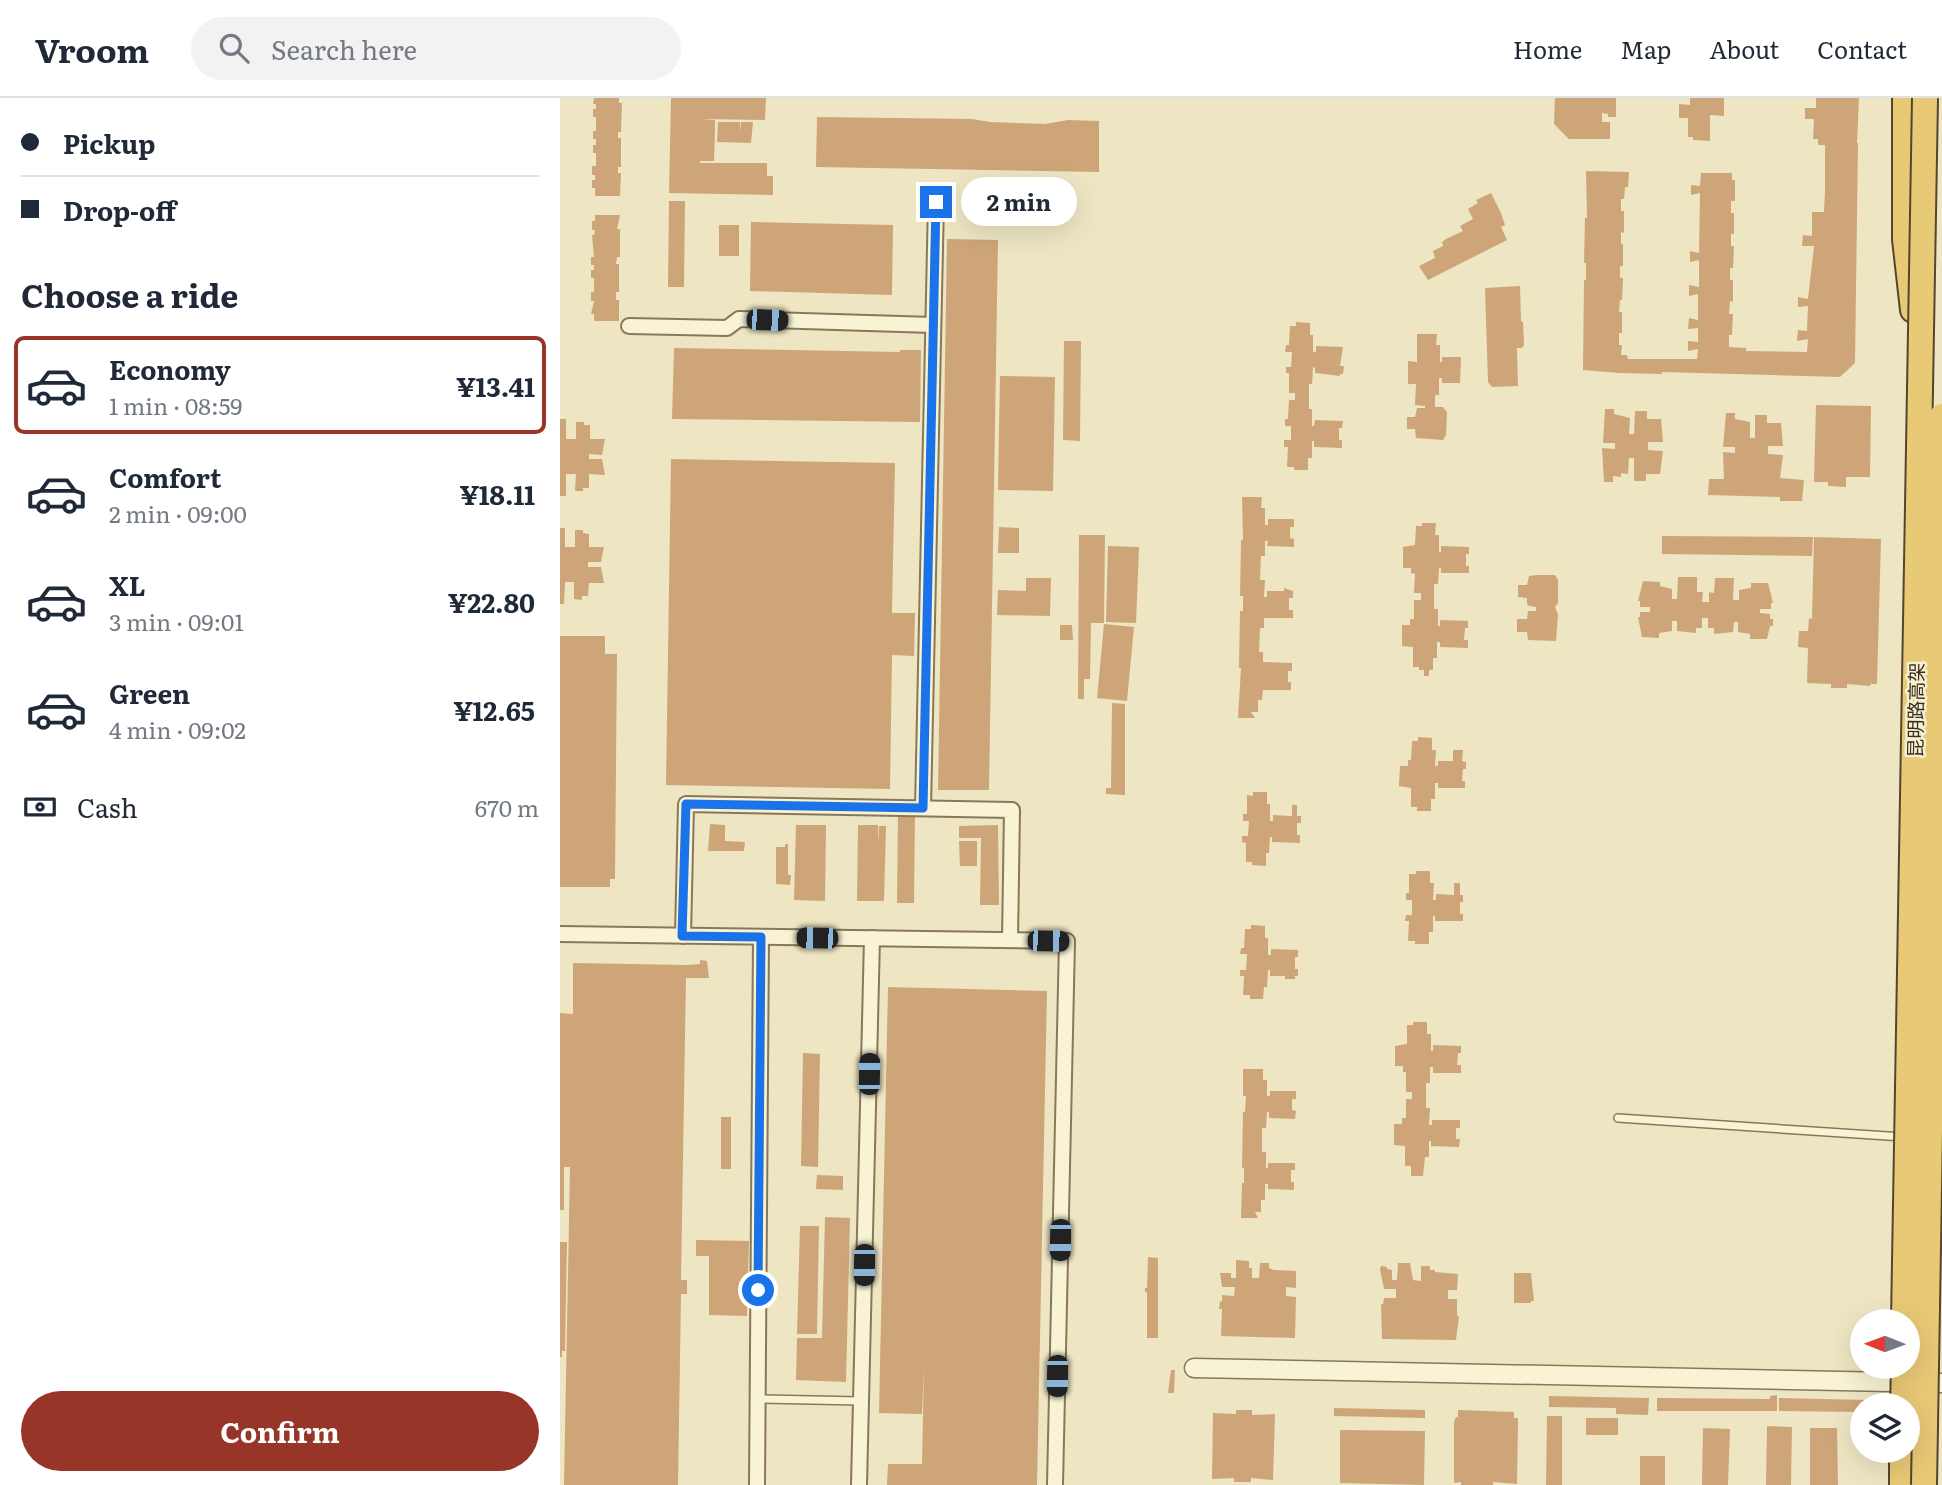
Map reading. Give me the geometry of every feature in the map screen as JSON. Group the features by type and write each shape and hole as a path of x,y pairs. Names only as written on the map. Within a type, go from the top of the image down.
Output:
{"highway":[{"path":"1905,98 1905,239 1920,372"},
{"name":"昆明路高架","path":"1905,1309 1925,98"},
{"name":"昆明路高架","path":"1924,1485 1942,416"},
{"path":"1936,731 1942,697"},
{"path":"1902,1463 1902,1485"}],"street":[{"path":"923,808 936,202"},
{"path":"629,326 727,328 739,319 933,325"},
{"path":"682,936 686,804 1012,810 1010,940"},
{"path":"560,934 1067,941 1055,1485"},
{"path":"757,1485 761,937"},
{"path":"859,1485 872,938"},
{"path":"1195,1368 1942,1382"}],"lane":[{"path":"1618,1118 1942,1140"},
{"path":"757,1399 861,1401"}],"building":[{"path":"594,98 619,98 619,103 622,103 621,132 618,132 618,138 621,138 621,167 618,167 618,173 621,173 620,196 595,196 595,188 592,188 595,175 592,175 592,166 596,166 596,153 593,153 593,145 596,145 596,139 593,139 593,131 596,131 596,117 593,117 593,109 596,109"},
{"path":"671,98 766,98 765,120 701,119 715,120 715,133 714,161 700,163 767,163 767,176 773,176 773,195 669,193"},
{"path":"1555,98 1616,98 1616,117 1608,117 1608,114 1602,113 1602,122 1610,122 1610,139 1569,139 1554,124"},
{"path":"1690,98 1724,98 1724,116 1710,115 1710,141 1688,137 1688,118 1679,118 1679,104 1690,105"},
{"path":"1816,98 1859,98 1855,363 1840,377 1583,370 1586,171 1629,172 1628,187 1625,187 1624,199 1621,199 1624,233 1621,232 1623,266 1620,266 1620,278 1623,278 1619,312 1622,312 1622,333 1619,333 1621,355 1627,355 1628,359 1697,359 1698,349 1688,351 1688,341 1698,342 1698,328 1688,329 1689,318 1698,320 1698,294 1689,296 1689,285 1699,287 1699,260 1690,262 1690,251 1699,253 1700,193 1691,195 1691,185 1700,186 1701,173 1732,173 1732,180 1735,180 1735,201 1731,201 1734,234 1731,234 1731,246 1734,246 1733,268 1730,268 1733,302 1730,301 1729,314 1733,314 1729,347 1746,348 1746,351 1807,352 1808,339 1797,341 1798,330 1807,331 1808,306 1798,307 1798,297 1808,299 1814,246 1802,246 1803,235 1812,236 1812,212 1824,212 1825,191 1825,145 1818,145 1818,139 1813,139 1814,119 1805,119 1805,108 1816,108"},
{"path":"817,117 972,119 1045,124 1068,120 1099,121 1099,172 816,167"},
{"path":"718,122 740,122 740,132 741,122 753,122 751,143 717,142"},
{"path":"1491,193 1501,213 1505,225 1501,227 1507,240 1428,280 1419,266 1435,258 1433,251 1443,246 1442,242 1463,231 1460,226 1473,219 1468,209 1478,203 1476,200"},
{"path":"669,201 685,201 684,287 668,287"},
{"path":"595,215 620,215 617,229 620,229 620,257 617,257 616,264 619,264 619,292 616,292 616,300 619,300 619,321 594,321 594,314 591,314 594,301 591,301 591,292 594,292 594,278 591,278 591,270 594,270 594,265 591,265 591,257 594,257 592,235 595,230 592,230 592,221 595,221"},
{"path":"751,222 893,225 892,295 750,291"},
{"path":"719,225 739,225 739,256 719,256"},
{"path":"947,239 998,240 989,790 938,790"},
{"path":"1520,286 1524,345 1517,348 1518,386 1492,387 1488,382 1485,288"},
{"path":"1296,322 1310,323 1313,352 1316,352 1316,346 1343,347 1340,366 1344,366 1343,374 1340,376 1315,373 1313,367 1312,384 1309,384 1312,426 1315,420 1343,421 1342,428 1339,428 1342,448 1314,447 1312,441 1312,458 1308,458 1308,470 1287,467 1288,447 1284,447 1284,440 1291,440 1291,426 1285,426 1289,400 1295,400 1295,393 1289,393 1289,373 1286,373 1286,367 1291,367 1292,352 1285,352 1286,345 1289,345 1290,326 1296,326"},
{"path":"1417,334 1437,334 1436,345 1440,345 1440,362 1442,357 1461,357 1460,383 1442,383 1442,378 1439,378 1439,395 1435,395 1435,407 1443,407 1447,412 1446,435 1443,440 1416,438 1415,429 1407,429 1407,417 1415,417 1417,408 1425,408 1415,405 1416,384 1408,384 1408,361 1417,362"},
{"path":"1064,341 1081,341 1080,441 1063,440"},
{"path":"674,348 900,352 921,350 920,422 672,419"},
{"path":"1000,376 1055,377 1053,491 998,490"},
{"path":"1816,405 1871,406 1870,477 1846,477 1846,487 1828,486 1828,482 1814,482"},
{"path":"1605,409 1614,409 1614,414 1630,418 1629,434 1634,434 1635,411 1647,411 1647,419 1661,419 1663,442 1648,442 1648,450 1663,451 1660,474 1646,474 1646,481 1634,481 1634,458 1629,458 1628,474 1621,473 1621,477 1613,476 1613,482 1604,482 1602,448 1615,449 1615,443 1603,443"},
{"path":"1726,413 1735,413 1735,419 1750,422 1750,438 1755,438 1755,415 1767,415 1767,423 1781,423 1783,446 1768,446 1768,454 1783,455 1780,478 1804,480 1802,501 1780,501 1780,497 1708,495 1709,479 1724,479 1723,452 1735,453 1735,447 1723,447"},
{"path":"560,419 566,419 566,439 576,439 576,422 584,422 584,425 590,425 590,439 605,439 602,455 589,454 589,459 602,459 605,475 589,474 589,488 575,491 576,474 566,474 566,496 560,496"},
{"path":"671,459 895,463 892,613 915,613 914,656 892,655 890,789 666,785"},
{"path":"1242,497 1262,497 1261,508 1265,508 1265,525 1268,525 1268,519 1294,519 1294,527 1290,527 1290,538 1294,539 1294,547 1267,546 1268,541 1265,541 1260,580 1265,580 1264,597 1267,597 1267,591 1284,591 1284,588 1293,591 1293,598 1289,598 1289,610 1293,610 1293,618 1264,618 1264,628 1260,628 1259,652 1263,652 1263,662 1292,663 1292,671 1288,671 1291,690 1263,690 1262,700 1258,700 1258,712 1251,712 1255,718 1238,718 1240,611 1243,611 1243,596 1240,596"},
{"path":"1422,523 1436,523 1435,535 1439,535 1439,552 1441,546 1469,547 1466,566 1469,566 1469,573 1441,573 1439,568 1438,584 1434,584 1434,609 1438,609 1438,626 1440,620 1468,621 1464,640 1468,640 1468,648 1440,647 1440,642 1437,642 1437,658 1433,658 1433,670 1429,670 1429,676 1424,676 1424,670 1419,670 1419,667 1413,667 1413,647 1402,646 1402,625 1410,625 1410,619 1414,619 1414,600 1421,600 1421,593 1414,593 1415,574 1411,573 1411,568 1403,568 1403,547 1415,545 1416,526 1422,526"},
{"path":"999,527 1019,528 1019,553 998,553"},
{"path":"560,528 565,528 565,547 575,547 575,530 583,530 583,533 589,534 589,547 604,547 601,562 588,562 588,567 601,567 604,583 589,583 588,596 582,596 582,600 574,599 574,582 565,582 564,604 560,604"},
{"path":"1079,535 1105,535 1104,623 1091,623 1090,679 1084,679 1084,699 1078,699"},
{"path":"1662,536 1813,537 1812,556 1662,554"},
{"path":"1814,537 1881,539 1877,684 1871,684 1872,680 1870,686 1847,684 1847,688 1831,688 1831,684 1807,683 1808,648 1798,647 1799,631 1808,631 1809,618 1812,619"},
{"path":"1108,546 1139,547 1136,623 1106,622"},
{"path":"1555,575 1558,580 1558,603 1555,607 1558,615 1556,641 1528,640 1527,632 1517,632 1517,619 1527,619 1528,611 1536,611 1536,607 1527,604 1527,598 1518,597 1518,585 1527,585 1529,576"},
{"path":"1678,577 1697,577 1697,592 1703,592 1702,602 1709,602 1709,592 1714,593 1715,578 1734,578 1733,600 1739,600 1739,590 1751,588 1751,583 1768,583 1773,603 1771,609 1760,609 1760,613 1770,614 1770,619 1773,619 1767,639 1750,639 1750,634 1738,632 1738,622 1734,622 1733,632 1714,634 1714,628 1708,628 1708,618 1702,618 1702,628 1696,628 1696,633 1677,631 1677,621 1672,621 1672,631 1659,633 1659,638 1642,637 1638,617 1640,612 1650,612 1650,607 1640,607 1638,601 1643,581 1660,582 1660,586 1672,589 1672,599 1677,599"},
{"path":"1026,578 1051,578 1050,616 997,615 998,590 1026,591"},
{"path":"1104,624 1134,627 1127,701 1097,698"},
{"path":"1060,625 1072,625 1073,640 1060,640"},
{"path":"560,636 605,636 605,654 617,654 615,879 610,879 610,887 560,887"},
{"path":"1112,703 1125,704 1125,795 1106,794 1106,788 1111,788"},
{"path":"1418,737 1432,738 1432,750 1436,750 1435,766 1438,766 1438,761 1453,761 1453,750 1463,750 1462,761 1466,762 1462,781 1465,781 1465,788 1438,788 1438,783 1435,783 1435,799 1431,799 1431,811 1417,811 1417,807 1411,807 1411,788 1399,786 1400,766 1408,766 1412,741 1418,741"},
{"path":"1253,792 1267,792 1270,821 1273,821 1273,815 1292,816 1292,805 1297,805 1297,816 1301,816 1301,823 1297,823 1300,843 1272,842 1270,837 1266,866 1246,862 1246,843 1242,842 1242,836 1248,836 1249,821 1243,821 1243,814 1247,814 1247,795 1253,796"},
{"path":"898,812 915,812 914,903 897,903"},
{"path":"710,824 725,825 725,841 745,842 744,851 708,851"},
{"path":"796,825 826,825 825,901 794,900"},
{"path":"858,825 878,825 878,845 879,826 886,826 884,901 857,901"},
{"path":"998,825 999,905 980,905 981,838 959,838 959,826"},
{"path":"959,841 977,841 977,866 960,866"},
{"path":"785,844 788,844 790,885 776,884 776,847 785,847"},
{"path":"1416,871 1430,871 1430,883 1434,883 1433,900 1436,900 1436,894 1454,895 1454,883 1460,883 1460,895 1463,895 1460,914 1463,914 1463,921 1435,921 1433,916 1433,932 1429,932 1429,944 1408,941 1409,921 1405,921 1406,915 1412,915 1412,900 1406,900 1406,893 1409,893 1409,874 1416,874"},
{"path":"1251,925 1265,926 1268,955 1271,955 1271,949 1298,950 1295,969 1298,969 1298,976 1295,976 1295,979 1285,979 1285,976 1270,976 1268,970 1263,999 1250,999 1250,995 1243,995 1244,976 1240,976 1240,970 1246,970 1247,954 1240,954 1241,948 1244,948 1245,929 1251,929"},
{"path":"700,960 707,961 709,978 686,978 681,1280 687,1280 687,1294 681,1294 678,1485 564,1485 570,1167 564,1167 564,1210 560,1210 560,1013 573,1014 573,963 687,965 700,964"},
{"path":"888,987 1047,991 1037,1485 887,1485 888,1464 922,1464 924,1367 922,1414 879,1413"},
{"path":"1413,1022 1427,1022 1427,1034 1431,1034 1431,1051 1433,1045 1461,1046 1457,1065 1461,1065 1461,1073 1433,1073 1433,1067 1430,1067 1430,1083 1426,1083 1426,1108 1430,1108 1429,1125 1432,1125 1432,1120 1460,1120 1460,1128 1456,1128 1456,1139 1460,1139 1459,1147 1431,1146 1429,1141 1429,1157 1425,1157 1423,1176 1411,1176 1411,1166 1405,1166 1405,1146 1394,1145 1394,1124 1402,1124 1402,1118 1406,1118 1406,1099 1412,1099 1412,1092 1406,1092 1406,1072 1403,1072 1403,1066 1395,1066 1395,1046 1407,1044 1407,1025 1413,1025"},
{"path":"803,1053 820,1054 818,1167 801,1166"},
{"path":"1243,1069 1263,1069 1263,1080 1267,1080 1267,1096 1270,1096 1270,1091 1296,1091 1296,1099 1292,1099 1292,1110 1296,1111 1295,1119 1269,1118 1267,1112 1266,1128 1262,1128 1262,1152 1266,1152 1266,1168 1268,1163 1295,1163 1295,1170 1291,1170 1294,1190 1268,1189 1268,1184 1265,1184 1265,1200 1261,1200 1261,1212 1255,1212 1258,1218 1241,1218 1244,1183 1243,1112 1246,1096 1243,1096"},
{"path":"721,1117 731,1117 731,1169 721,1169"},
{"path":"817,1175 843,1176 843,1190 816,1189"},
{"path":"825,1217 850,1218 846,1382 796,1380 797,1338 822,1338"},
{"path":"800,1226 819,1226 817,1334 797,1334"},
{"path":"696,1240 749,1241 747,1316 709,1315 709,1256 696,1256"},
{"path":"560,1242 567,1242 565,1351 562,1351 562,1357 560,1357"},
{"path":"1148,1257 1158,1258 1158,1338 1147,1338 1145,1288"},
{"path":"1236,1260 1249,1261 1252,1278 1259,1278 1260,1263 1269,1263 1269,1268 1274,1270 1296,1271 1296,1288 1286,1287 1286,1296 1296,1297 1295,1338 1221,1336 1220,1301 1222,1302 1222,1295 1234,1296 1235,1287 1222,1287 1220,1273 1231,1273 1231,1278 1236,1278"},
{"path":"1398,1263 1410,1263 1413,1280 1421,1281 1421,1266 1430,1266 1430,1270 1435,1272 1458,1274 1457,1290 1448,1290 1448,1299 1457,1299 1459,1316 1456,1340 1382,1339 1381,1304 1384,1298 1396,1298 1396,1289 1384,1289 1380,1269 1381,1266 1392,1270 1392,1280 1397,1280"},
{"path":"1514,1273 1531,1273 1534,1301 1531,1303 1514,1303"},
{"path":"1171,1370 1175,1370 1174,1393 1168,1393"},
{"path":"1777,1395 1777,1411 1657,1411 1657,1398 1770,1399 1770,1396"},
{"path":"1549,1396 1649,1398 1648,1415 1616,1414 1616,1408 1549,1407"},
{"path":"1779,1398 1850,1400 1850,1412 1779,1411"},
{"path":"1334,1408 1425,1410 1425,1418 1334,1416"},
{"path":"1236,1410 1252,1410 1252,1415 1275,1414 1273,1480 1251,1478 1251,1482 1234,1482 1234,1478 1212,1479 1213,1413 1236,1414"},
{"path":"1458,1410 1514,1412 1514,1418 1518,1418 1517,1484 1454,1483 1454,1422 1456,1417 1470,1418 1458,1417"},
{"path":"1547,1416 1562,1416 1562,1485 1546,1485"},
{"path":"1586,1418 1618,1418 1618,1435 1586,1435"},
{"path":"1767,1426 1792,1427 1791,1485 1766,1485"},
{"path":"1703,1428 1730,1429 1728,1485 1702,1485"},
{"path":"1810,1428 1837,1428 1838,1485 1810,1485"},
{"path":"1340,1430 1425,1431 1424,1485 1340,1483"},
{"path":"1640,1456 1665,1456 1665,1485 1640,1485"}],"route":[{"path":"758,1290 761,937 682,936 686,804 923,808 936,202"}]}
